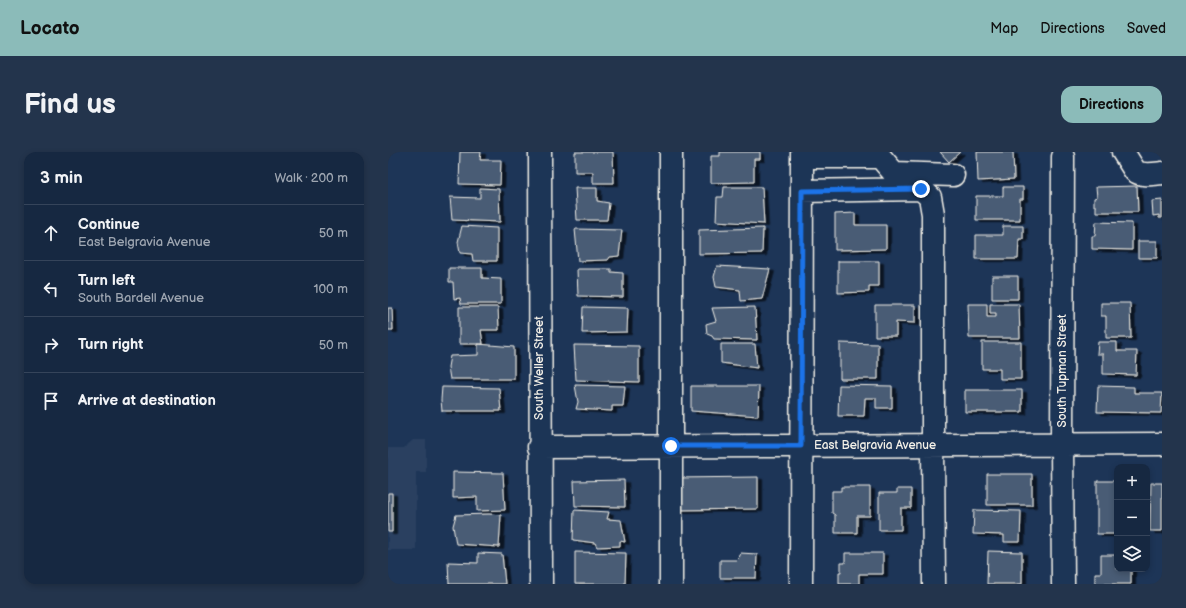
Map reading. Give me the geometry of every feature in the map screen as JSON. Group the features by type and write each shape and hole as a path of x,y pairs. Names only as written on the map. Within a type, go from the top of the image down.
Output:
{"street":[{"name":"South Weller Street","path":"540,152 539,447 541,584"},
{"path":"671,152 671,584"},
{"path":"1123,152 1137,173 1162,173"},
{"path":"801,584 802,155 878,155 894,173 953,175"},
{"name":"South Tupman Street","path":"1063,157 1063,584"},
{"path":"802,191 921,189 930,197 934,214 932,445 934,584"},
{"name":"East Belgravia Avenue","path":"539,447 1162,444"}],"shaded area":[{"path":"413,440 426,440 426,472 416,472 416,550 388,550 388,448 404,448"}],"building":[{"path":"460,152 481,152 480,160 501,160 500,185 459,184"},
{"path":"575,152 613,152 614,183 593,183 593,172 575,172"},
{"path":"720,152 760,152 760,159 754,159 754,182 711,183 711,156 720,156"},
{"path":"940,152 960,152 949,162"},
{"path":"977,152 1013,152 1014,179 978,181"},
{"path":"1137,186 1138,212 1096,212 1094,198 1097,197 1096,187"},
{"path":"724,187 762,187 764,224 716,221 717,197 723,197"},
{"path":"1003,187 1023,187 1023,199 1020,199 1020,220 976,220 976,196 1003,196"},
{"path":"480,188 499,189 500,222 452,220 450,197 480,198"},
{"path":"575,188 597,188 597,201 609,203 607,220 577,220"},
{"path":"1162,200 1162,218 1159,218 1159,215 1153,216 1152,201"},
{"path":"855,213 855,225 886,225 886,249 835,250 835,214"},
{"path":"1096,222 1132,223 1132,250 1092,249 1092,236 1095,236"},
{"path":"462,226 497,228 497,261 473,261 472,254 460,253 458,242"},
{"path":"1003,226 1023,226 1023,239 1019,239 1018,259 976,259 976,235 1003,235"},
{"path":"763,228 762,253 699,254 699,230"},
{"path":"575,229 622,230 619,256 610,257 608,260 578,261"},
{"path":"1138,241 1157,241 1157,258 1138,258"},
{"path":"838,261 879,261 879,286 869,286 869,292 838,293"},
{"path":"717,266 770,269 762,299 741,301 740,290 716,287 714,277"},
{"path":"449,268 482,268 482,278 501,279 501,304 461,304 460,298 454,299 453,282 449,282"},
{"path":"577,269 611,269 611,272 623,273 623,297 578,296"},
{"path":"992,276 1018,276 1018,299 992,299"},
{"path":"1101,303 1130,303 1131,338 1106,338 1106,316 1101,316"},
{"path":"968,304 987,304 987,317 996,317 996,313 990,313 990,304 1019,304 1020,338 969,338"},
{"path":"875,305 915,305 915,323 896,322 896,336 875,336"},
{"path":"459,307 498,307 499,330 481,330 483,344 459,344"},
{"path":"583,307 628,308 627,332 582,333"},
{"path":"755,307 757,340 714,339 712,336 707,334 706,324 716,321 712,308"},
{"path":"388,308 392,308 393,330 388,330"},
{"path":"982,342 1021,342 1021,379 1000,379 1000,369 982,369"},
{"path":"1098,342 1117,342 1117,351 1137,351 1136,375 1103,374 1103,354 1097,354"},
{"path":"840,343 878,344 878,379 840,379"},
{"path":"478,344 514,347 514,379 450,379 448,367 450,356 478,355"},
{"path":"721,344 755,344 757,368 721,363"},
{"path":"574,345 639,346 639,382 576,380"},
{"path":"575,385 625,386 623,406 612,406 612,411 576,409 578,402"},
{"path":"839,385 892,386 892,408 876,408 876,398 865,398 864,416 838,416"},
{"path":"691,386 759,386 758,416 691,411"},
{"path":"1098,386 1134,387 1134,393 1162,393 1161,413 1097,412"},
{"path":"442,387 499,388 501,411 442,411"},
{"path":"965,390 1022,390 1022,412 965,412"},
{"path":"453,472 503,473 505,510 477,511 477,497 453,498"},
{"path":"987,474 1032,474 1032,505 987,505"},
{"path":"758,477 758,509 676,510 676,478"},
{"path":"624,480 625,507 575,506 574,481"},
{"path":"1097,481 1114,481 1114,534 1097,534"},
{"path":"1151,483 1162,483 1162,531 1150,531"},
{"path":"841,487 870,487 870,516 857,516 857,533 835,533 835,515 832,513 832,491 841,491"},
{"path":"897,489 911,489 911,508 901,508 901,530 879,530 879,493 897,493"},
{"path":"388,493 392,493 392,532 388,532"},
{"path":"574,510 609,512 607,519 621,520 625,542 620,541 620,546 597,547 595,543 573,540"},
{"path":"974,510 1021,511 1020,542 1004,542 1004,535 973,534"},
{"path":"456,515 501,515 499,547 456,544 453,526"},
{"path":"988,551 1022,552 1022,584 987,584"},
{"path":"575,552 626,553 625,584 575,584"},
{"path":"478,553 502,554 505,584 449,584 448,562 478,563"},
{"path":"740,553 757,554 756,578 720,578 720,560 737,560"},
{"path":"845,553 883,553 883,574 859,574 859,584 839,584 839,572 841,572 841,563 845,563"},
{"path":"1101,555 1114,555 1114,572 1131,572 1131,584 1095,584 1095,573 1101,573"}],"route":[{"path":"671,446 801,446 802,191 921,189"}]}
